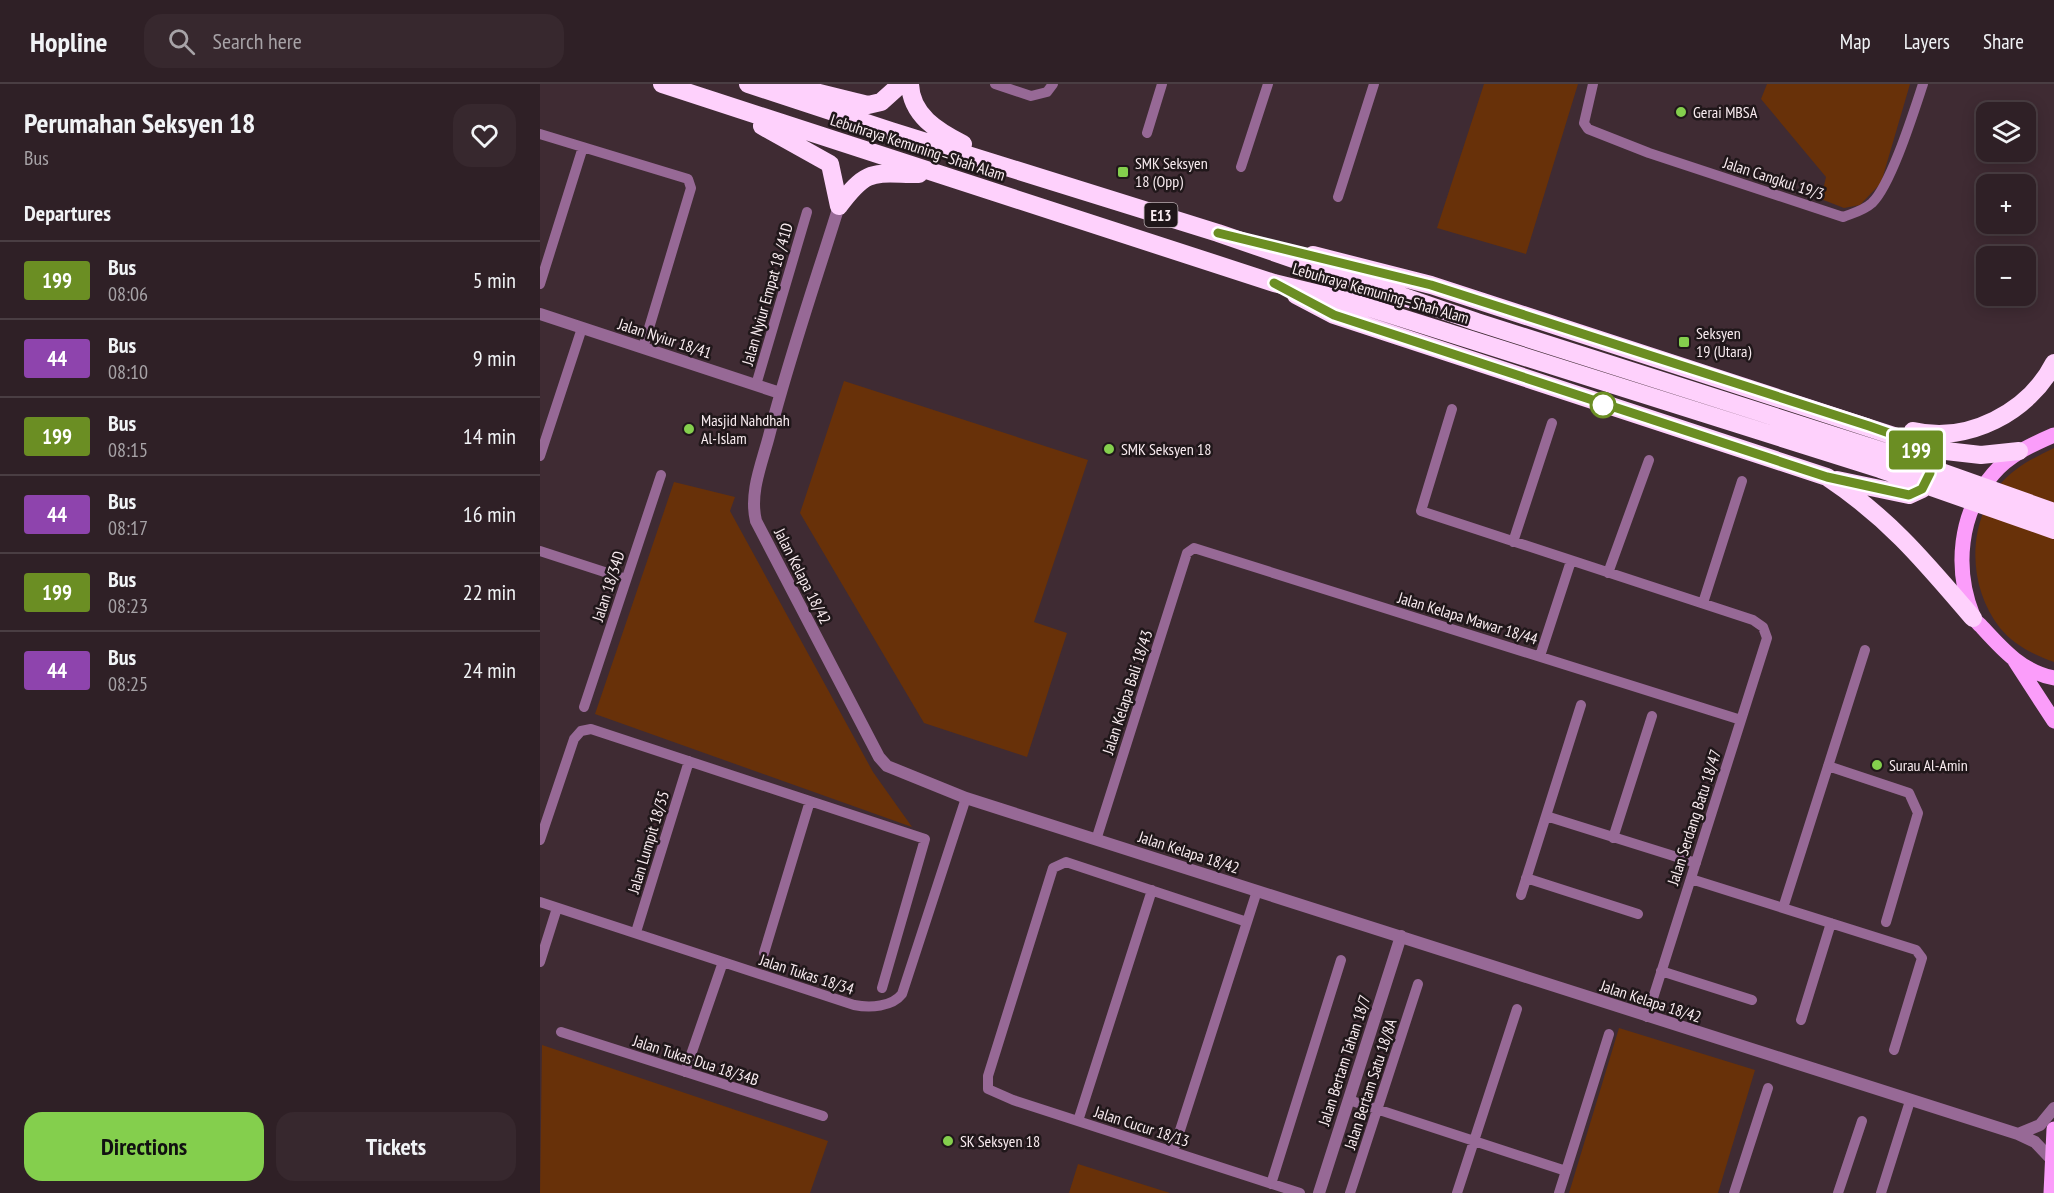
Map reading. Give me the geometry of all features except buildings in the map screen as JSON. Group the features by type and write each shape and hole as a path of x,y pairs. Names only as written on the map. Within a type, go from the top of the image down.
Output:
{"highway":[{"name":"Lebuhraya Kemuning–Shah Alam","path":"662,84 1274,283 1348,301 1880,469 2054,530"},
{"name":"Lebuhraya Kemuning–Shah Alam","path":"748,84 891,132 1004,165 1218,233 1573,352 1882,451 2054,512"},
{"path":"782,84 868,105 881,102 901,84"},
{"path":"910,84 910,97 920,113 938,131 1004,165"},
{"path":"708,99 772,131 830,164 839,206"},
{"path":"839,206 856,183 872,174 936,174"},
{"path":"1218,233 1431,285 1809,406 1937,450 1981,455 2019,451"},
{"path":"1274,283 1334,315 1827,477 1909,495 1922,489 1930,473 1926,457 1889,433"},
{"path":"1809,406 1935,436 1975,430 2015,408 2044,382 2054,363"},
{"path":"1827,477 1875,512 1905,539 1973,618"}],"main road":[{"path":"2054,435 2019,451 1993,473 1974,502 1963,535 1962,570 1973,618 2015,661 2054,721"},
{"path":"2015,661 2054,678"},
{"path":"2051,1193 2054,1129"}],"street":[{"path":"995,84 1031,96 1047,92 1053,84"},
{"path":"1147,133 1162,84"},
{"path":"1241,167 1268,84"},
{"path":"1338,197 1374,84"},
{"name":"Jalan Cangkul 19/3","path":"1593,84 1584,123 1588,129 1648,153 1842,217 1862,210 1874,201 1909,128 1923,84"},
{"path":"540,134 688,179 691,188 643,348"},
{"path":"540,284 583,147"},
{"name":"Jalan Kelapa 18/42","path":"839,206 780,393 753,510 756,521 879,757 894,770 966,798 2018,1134 2035,1142 2052,1160"},
{"name":"Jalan Nyiur Empat 18 /41D","path":"756,385 807,212"},
{"name":"Jalan Nyiur 18/41","path":"540,314 780,393"},
{"path":"540,456 582,328"},
{"path":"1452,409 1421,512 1703,603 1742,481"},
{"path":"1513,542 1552,423"},
{"path":"1608,573 1649,460"},
{"name":"Jalan 18/34D","path":"584,707 661,475"},
{"name":"Jalan Kelapa Mawar 18/44","path":"1187,553 1194,548 1741,720"},
{"path":"540,551 626,579"},
{"name":"Jalan Kelapa Bali 18/43","path":"1096,840 1187,553"},
{"path":"1540,656 1570,561"},
{"name":"Jalan Serdang Batu 18/47","path":"1647,1017 1767,638 1763,627 1753,620 1703,603"},
{"path":"1783,908 1865,650"},
{"path":"1521,895 1581,705"},
{"path":"1613,838 1652,716"},
{"path":"540,840 574,739 581,731 591,729 925,839 882,988"},
{"name":"Jalan Lumpit 18/35","path":"636,932 689,761"},
{"path":"1828,766 1909,793 1918,813 1886,922"},
{"name":"Jalan Tukas 18/34","path":"540,902 854,1005 870,1007 895,1001 902,994 915,958 966,798"},
{"path":"764,953 810,801"},
{"path":"1546,816 1695,863"},
{"name":"Jalan Cucur 18/13","path":"1152,890 1066,862 1053,868 988,1076 988,1089 996,1094 1300,1193"},
{"path":"1526,878 1638,914"},
{"path":"1691,879 1916,950 1922,958 1894,1050"},
{"path":"1078,1121 1152,890 1247,922"},
{"path":"1173,1152 1257,891"},
{"path":"540,962 557,908"},
{"path":"1801,1020 1831,923"},
{"name":"Jalan Bertam Tahan 18/7","path":"1319,1193 1401,936"},
{"path":"1271,1184 1341,960"},
{"path":"685,1072 723,962"},
{"path":"1661,971 1752,1000"},
{"name":"Jalan Bertam Satu 18/8A","path":"1350,1193 1418,984"},
{"path":"1457,1193 1517,1009"},
{"name":"Jalan Tukas Dua 18/34B","path":"561,1032 823,1116"},
{"path":"1559,1193 1609,1034"},
{"path":"1734,1193 1768,1088"},
{"path":"1348,1100 1566,1171"},
{"path":"1881,1193 1910,1101"},
{"path":"2018,1134 2040,1125 2054,1108"},
{"path":"1838,1193 1862,1121"}],"shaded area":[{"path":"1484,84 1578,84 1526,254 1437,228"},
{"path":"1767,84 1910,84 1881,183 1860,205 1844,208 1821,199 1826,177 1761,99"},
{"path":"844,381 1088,460 1034,622 1067,633 1027,757 924,723 800,513"},
{"path":"2054,448 2054,662 2025,649 2000,628 1982,595 1975,558 1980,520 1998,487 2017,469"},
{"path":"674,482 735,497 730,511 873,772 912,827 595,714"},
{"path":"1619,1028 1755,1070 1718,1193 1569,1193"},
{"path":"542,1045 828,1141 810,1193 540,1193"},
{"path":"1078,1164 1170,1193 1069,1193"}],"bus line":[{"name":"199","path":"1218,233 1329,258 1431,285 1869,426 1889,433 1926,457 1930,467 1928,481 1922,489 1909,495 1827,477 1334,315 1274,283"}],"place":[{"name":"Gerai MBSA","path":"1681,112"},
{"name":"SMK Seksyen 18 (Opp)","path":"1123,172"},
{"name":"Seksyen 19 (Utara)","path":"1684,342"},
{"name":"Masjid Nahdhah Al-Islam","path":"689,429"},
{"name":"SMK Seksyen 18","path":"1109,449"},
{"name":"Surau Al-Amin","path":"1877,765"},
{"name":"SK Seksyen 18","path":"948,1141"}]}
